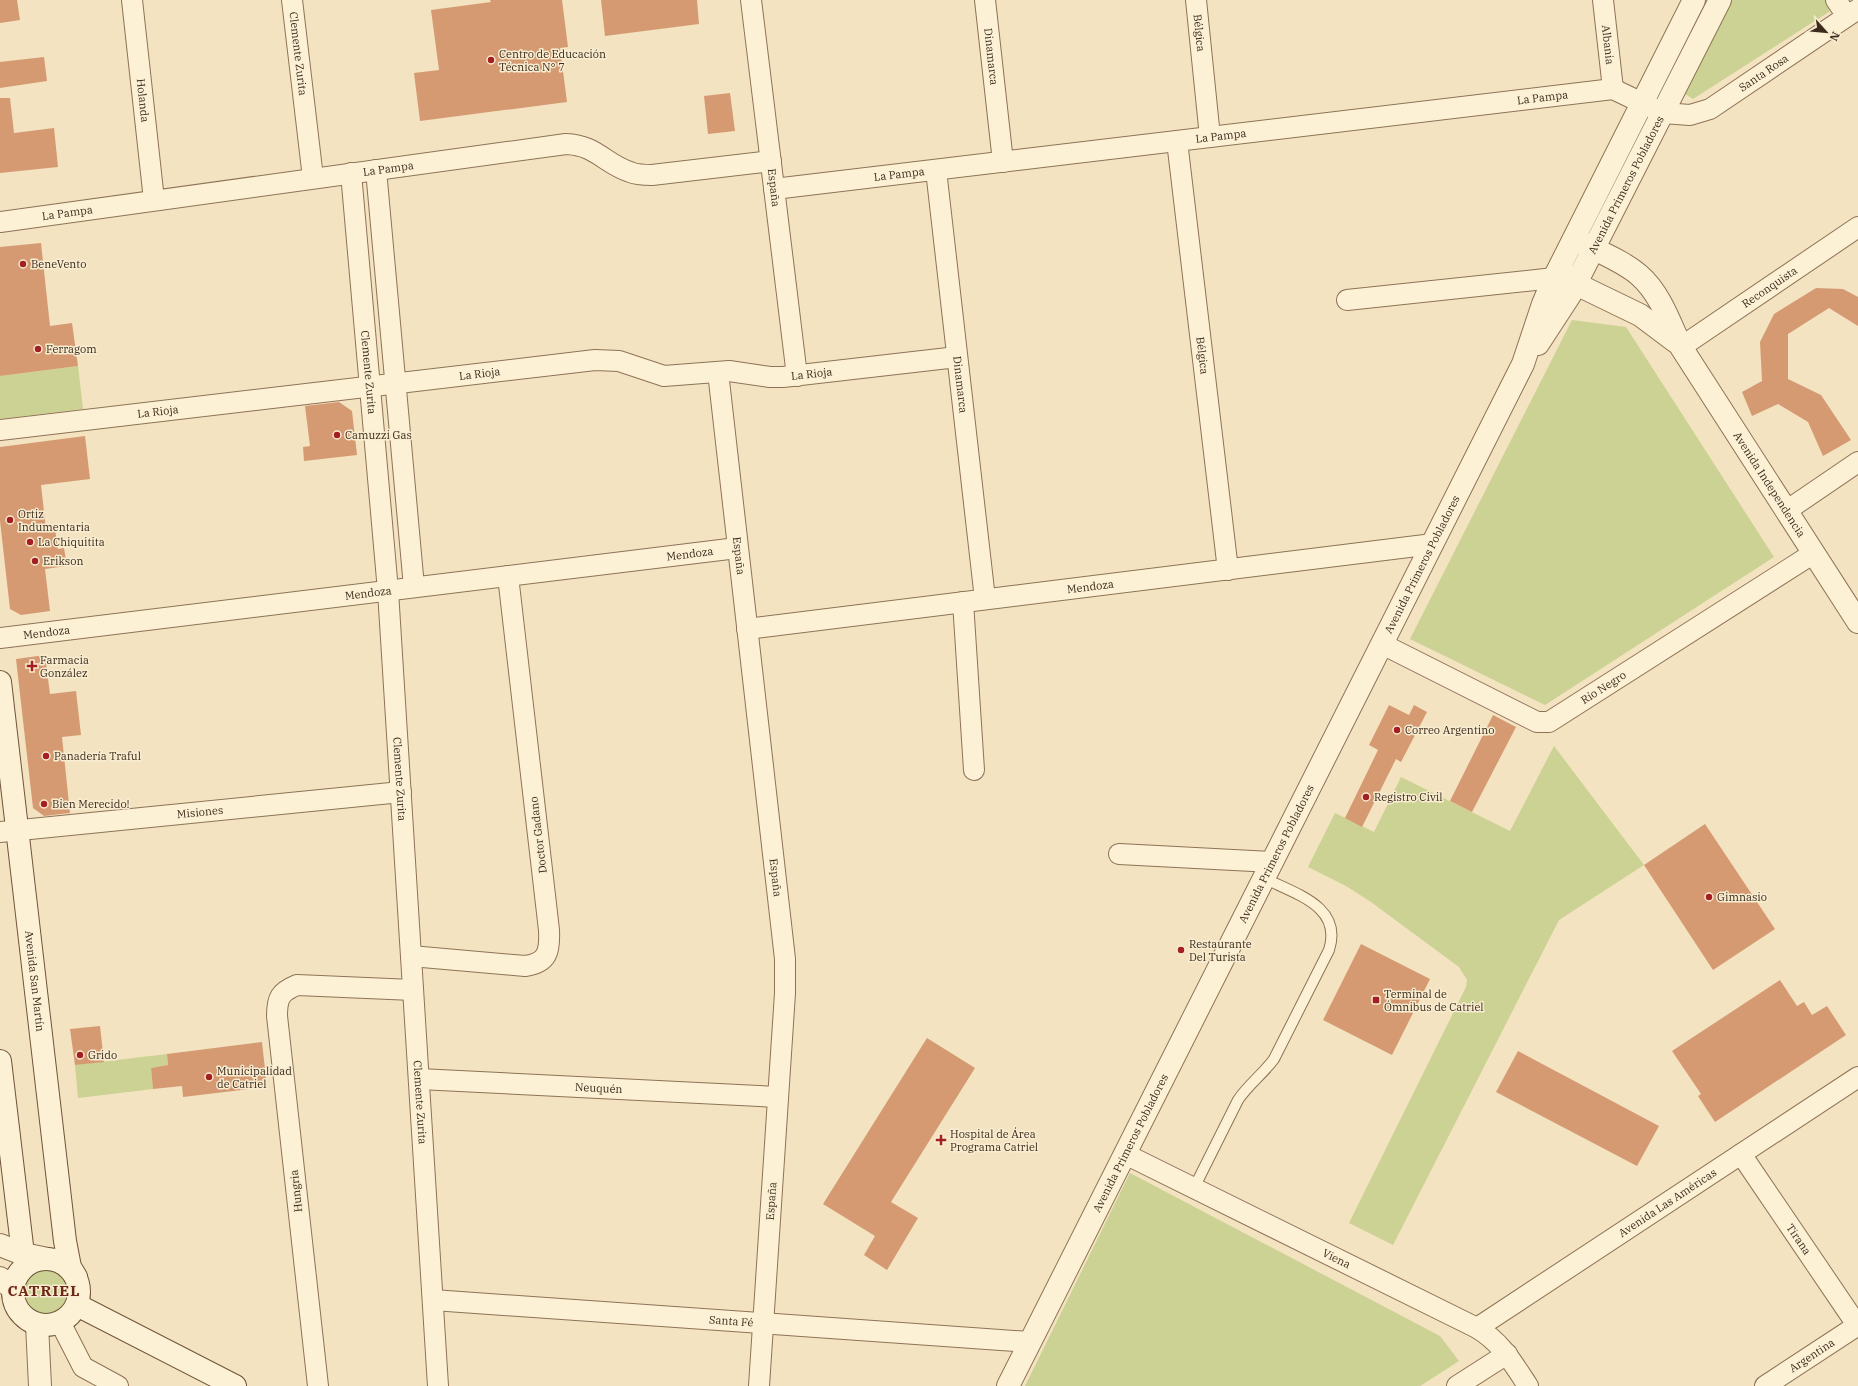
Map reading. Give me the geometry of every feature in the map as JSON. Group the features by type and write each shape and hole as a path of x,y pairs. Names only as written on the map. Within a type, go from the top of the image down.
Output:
{"street":[{"name":"Holanda","path":"132,0 154,200"},
{"name":"Clemente Zurita","path":"292,0 313,178"},
{"name":"España","path":"751,0 797,376"},
{"name":"Dinamarca","path":"985,0 1003,162"},
{"name":"Bélgica","path":"1196,0 1210,137"},
{"name":"Albania","path":"1603,0 1614,89"},
{"name":"Avenida Primeros Pobladores","path":"1008,1386 1523,364 1543,304 1558,271 1694,0"},
{"name":"Avenida Primeros Pobladores","path":"1523,364 1557,317 1576,284 1720,0"},
{"path":"1836,0 1853,13"},
{"name":"Santa Rosa","path":"1663,113 1690,115 1710,109 1853,13"},
{"name":"La Pampa","path":"774,189 1614,89"},
{"path":"1614,89 1663,113"},
{"name":"Bélgica","path":"1177,141 1228,570"},
{"name":"La Pampa","path":"0,222 566,144 586,147 623,170 652,175 771,161"},
{"path":"376,170 414,587"},
{"name":"Dinamarca","path":"936,170 985,599"},
{"name":"Clemente Zurita","path":"351,173 388,591 438,1386"},
{"name":"Reconquista","path":"1681,347 1858,227"},
{"name":"Avenida Independencia","path":"1574,239 1629,268 1639,274 1647,282 1660,302 1681,347 1858,622"},
{"path":"1347,300 1558,271"},
{"name":"Avenida Independencia","path":"1558,271 1565,274 1576,284 1640,315 1681,347"},
{"name":"La Rioja","path":"0,430 607,360 619,361 664,376 740,372 770,377 797,376 957,357"},
{"name":"España","path":"718,372 785,959 785,993 759,1386"},
{"path":"1786,511 1858,462"},
{"name":"Mendoza","path":"747,629 1433,544"},
{"name":"Mendoza","path":"0,638 737,548"},
{"name":"Río Negro","path":"1382,644 1537,722 1549,722 1814,553"},
{"name":"Doctor Gadano","path":"411,956 525,966 540,962 546,956 549,948 549,930 508,576"},
{"path":"963,602 974,770"},
{"name":"Avenida San Martín","path":"0,682 9,832 65,1241 70,1267 79,1286 77,1305"},
{"name":"Misiones","path":"9,832 401,792"},
{"path":"1119,854 1268,870"},
{"name":"Hungria","path":"318,1386 277,1006 280,996 287,989 297,985 413,990"},
{"path":"0,1061 25,1260 16,1279 7,1283 15,1305 20,1313 28,1320 36,1324 46,1326 60,1322 67,1318 77,1305 236,1386"},
{"name":"Avenida Las Américas","path":"1478,1328 1858,1077"},
{"name":"Neuquén","path":"419,1079 778,1097"},
{"name":"Viena","path":"1125,1154 1478,1328 1495,1340 1507,1354 1528,1386"},
{"name":"Tirana","path":"1741,1154 1858,1325"},
{"path":"0,1245 25,1260 48,1259 60,1262 69,1268 76,1277"},
{"name":"Santa Fé","path":"433,1300 1030,1342"},
{"path":"60,1322 83,1367 118,1386"},
{"path":"36,1324 40,1386"},
{"name":"Argentina","path":"1765,1386 1858,1325"},
{"path":"1457,1386 1507,1354"}],"lane":[{"path":"1194,1188 1238,1100 1244,1091 1274,1059 1329,950 1333,939 1333,929 1330,921 1314,904 1268,870"}],"green space":[{"path":"1728,0 1826,0 1832,10 1693,99 1682,92"},
{"path":"1572,320 1626,327 1774,557 1545,705 1410,639"},
{"path":"78,366 83,409 0,419 0,376"},
{"path":"1554,746 1644,865 1559,920 1393,1245 1349,1223 1466,987 1467,980 1459,967 1371,902 1346,886 1308,867 1335,813 1374,832 1401,777 1510,831"},
{"path":"167,1054 168,1065 151,1068 153,1089 78,1098 75,1065"},
{"path":"1130,1173 1440,1336 1459,1361 1420,1386 1025,1386"},
{"path":"42,1269 50,1269 59,1273 65,1279 69,1292 65,1305 59,1311 50,1315 42,1315 33,1311 27,1305 23,1296 23,1288 27,1279 33,1273"}],"building":[{"path":"0,0 17,0 20,20 0,23"},
{"name":"Centro de Educación Técnica N° 7","path":"490,0 562,0 568,47 560,48 567,102 420,121 414,73 439,70 431,10 491,2"},
{"path":"601,0 697,0 699,24 605,36"},
{"path":"44,57 47,81 0,88 0,62"},
{"path":"730,93 735,131 708,134 704,96"},
{"path":"0,98 10,98 14,133 54,128 58,167 0,173"},
{"path":"41,243 50,326 72,323 78,366 0,376 0,247"},
{"path":"1816,288 1843,289 1858,297 1858,326 1829,308 1788,334 1788,379 1821,395 1851,440 1823,456 1808,422 1778,404 1752,416 1742,392 1762,381 1760,342 1774,314"},
{"name":"Camuzzi Gas","path":"339,402 352,411 357,455 304,461 303,447 310,446 305,406"},
{"path":"85,436 90,479 41,485 46,529 55,528 58,549 64,548 67,566 45,569 50,611 21,615 10,609 0,521 0,447"},
{"path":"45,655 50,694 76,691 81,735 62,737 70,813 44,816 33,808 16,659"},
{"path":"1389,705 1409,715 1414,705 1427,712 1401,762 1396,759 1362,827 1345,818 1378,750 1369,745"},
{"path":"1493,715 1516,727 1472,812 1450,801"},
{"name":"Gimnasio","path":"1705,824 1775,929 1713,970 1644,865"},
{"name":"Terminal de Ómnibus de Catriel","path":"1361,944 1430,979 1392,1055 1323,1020"},
{"path":"1780,980 1797,1006 1804,1002 1812,1015 1827,1006 1846,1035 1715,1122 1698,1096 1701,1094 1672,1051"},
{"path":"100,1026 104,1062 75,1065 70,1029"},
{"path":"927,1038 975,1068 891,1202 918,1218 887,1270 864,1255 875,1236 823,1204"},
{"name":"Municipalidad de Catriel","path":"262,1042 267,1087 183,1097 182,1086 153,1089 151,1068 168,1065 167,1054"},
{"path":"1518,1051 1659,1126 1637,1166 1496,1092"}],"place":[{"name":"Centro de Educación Técnica N° 7","path":"491,60"},
{"name":"BeneVento","path":"23,264"},
{"name":"Ferragom","path":"38,349"},
{"name":"Camuzzi Gas","path":"337,435"},
{"name":"Ortiz Indumentaria","path":"10,520"},
{"name":"La Chiquitita","path":"30,542"},
{"name":"Erikson","path":"35,561"},
{"name":"Farmacia González","path":"32,666"},
{"name":"Correo Argentino","path":"1397,730"},
{"name":"Panadería Traful","path":"46,756"},
{"name":"Registro Civil","path":"1366,797"},
{"name":"Bien Merecido!","path":"44,804"},
{"name":"Gimnasio","path":"1709,897"},
{"name":"Restaurante Del Turista","path":"1181,950"},
{"name":"Terminal de Ómnibus de Catriel","path":"1376,1000"},
{"name":"Grido","path":"80,1055"},
{"name":"Municipalidad de Catriel","path":"209,1077"},
{"name":"Hospital de Área Programa Catriel","path":"941,1140"}],"district":[{"name":"CATRIEL","path":"44,1291"}]}
